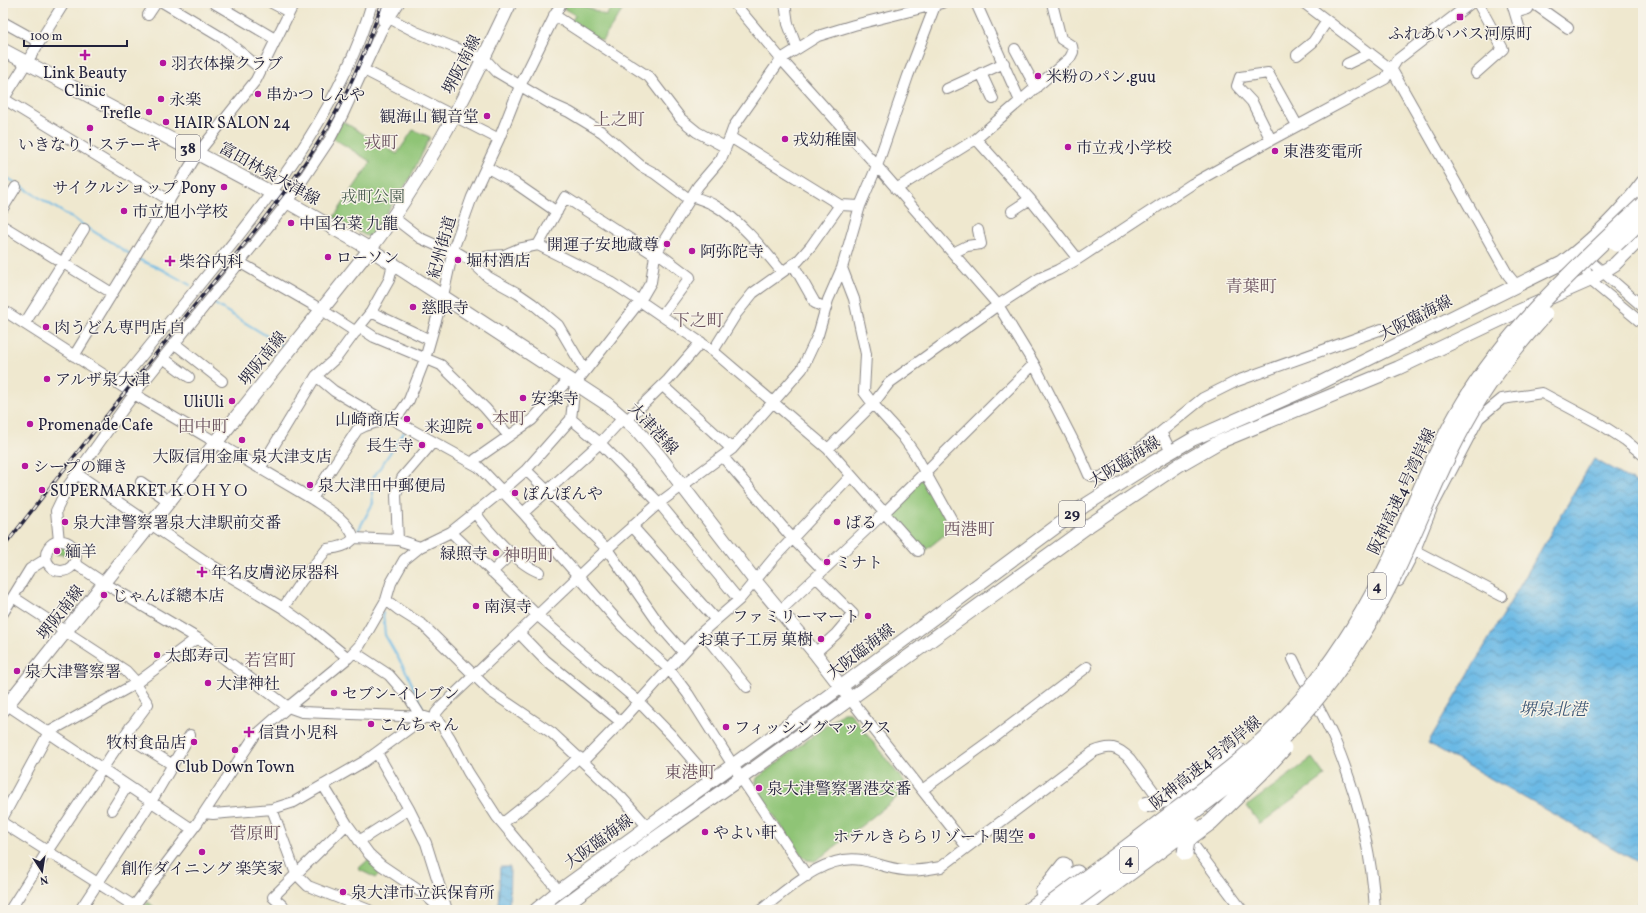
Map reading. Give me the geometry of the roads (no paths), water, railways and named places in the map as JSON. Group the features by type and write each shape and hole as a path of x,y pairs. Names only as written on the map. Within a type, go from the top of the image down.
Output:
{"highway":[{"name":"阪神高速4号湾岸線","path":"1043,910 1200,793 1241,760 1267,737 1340,658 1388,564 1446,436 1481,376 1510,338 1539,306 1643,204"},
{"name":"阪神高速4号湾岸線","path":"1062,910 1247,770 1275,744 1302,715 1340,658 1383,598 1454,446 1471,412 1491,381 1515,349 1551,307 1643,219"},
{"path":"1025,910 1071,869 1192,787 1264,731 1288,710 1340,658"},
{"path":"1185,853 1187,841 1210,822 1260,774 1300,729 1318,704 1340,658"},
{"path":"1144,805 1164,800 1238,750"},
{"name":"4","path":"1081,910 1260,774"},
{"path":"1029,910 1071,869"}],"main road":[{"name":"堺阪南線","path":"4,706 66,632 170,502 394,218 424,170 484,58 510,3"},
{"name":"富田林泉大津線","path":"3,50 272,193 370,249"},
{"name":"大阪臨海線","path":"536,910 559,891 647,826 733,766 1084,506 1193,439 1318,384 1562,263 1600,232 1630,199 1643,182"},
{"name":"大阪臨海線","path":"564,908 651,841 741,778 1091,524 1179,465 1226,439 1398,368 1508,316 1590,280 1615,264 1643,236"},
{"name":"大津港線","path":"370,249 607,404 626,419 647,441 756,582 815,653 850,699"}],"street":[{"path":"64,3 3,100 169,200"},
{"path":"148,16 156,3"},
{"path":"164,3 224,39 261,69"},
{"path":"214,3 275,39"},
{"path":"272,3 289,12"},
{"path":"74,356 198,153 256,80 294,3"},
{"path":"119,384 272,193 314,130 339,84 363,29 372,3"},
{"path":"381,31 388,3"},
{"path":"59,542 56,511 68,486 134,394 288,202 330,138 353,94 381,31 399,3"},
{"name":"紀州街道","path":"314,496 357,430 400,413 409,400 425,359 443,296 453,250 472,197 499,139 520,86 561,3"},
{"path":"734,3 781,59 877,166 998,305 1034,364 1078,450 1089,475 1100,478 1203,398 1237,381 1382,329"},
{"path":"785,3 788,24 798,48"},
{"path":"473,463 476,459 532,420 585,371 640,300 652,282 656,253 698,186 720,160 734,126 781,59 818,36 826,33 938,3"},
{"path":"204,813 213,814 272,809 294,802 378,753 436,713 474,675 520,634 632,526 682,485 732,450 802,369 818,335 826,308 842,268 860,206 877,166 908,76 938,3"},
{"path":"976,3 1020,101"},
{"path":"896,189 976,139 1070,58 1073,52 1072,46 1061,39 1052,3"},
{"path":"1304,3 1392,70 1508,275 1517,286"},
{"path":"828,450 872,404 889,383 998,305 1040,278 1078,259 1192,184 1297,125 1385,80 1397,60 1471,3 1497,30 1503,48 1492,63 1476,73"},
{"path":"1520,30 1513,8 1532,6 1537,6 1568,28"},
{"path":"554,15 649,77 682,119 697,132 725,147"},
{"path":"389,18 416,32 475,56 484,58 497,72 602,132 641,166 690,198 714,205 731,217 769,255 782,272"},
{"path":"1297,55 1313,42 1327,21"},
{"path":"3,22 39,42"},
{"path":"1015,49 1036,88"},
{"path":"1347,64 1370,52"},
{"path":"947,89 1004,63"},
{"path":"364,70 499,139"},
{"path":"981,73 992,99"},
{"path":"1271,140 1252,102 1237,86 1240,77 1268,73 1297,125"},
{"path":"339,84 353,94"},
{"path":"730,138 840,205 860,206"},
{"path":"976,139 1030,199 1078,259"},
{"path":"486,167 515,183 557,212"},
{"path":"3,208 16,187"},
{"path":"538,245 565,197 656,253 690,277 662,315"},
{"path":"1012,211 1030,199"},
{"path":"713,351 736,314 753,293 793,264 811,246 840,205"},
{"path":"394,218 420,238 449,251 453,250 470,260 488,277 534,304 558,325 585,371"},
{"path":"3,226 112,293"},
{"path":"25,322 84,229"},
{"path":"953,253 967,246 981,244 978,230"},
{"path":"470,260 504,255 518,249 538,245 608,280 640,300 713,351 828,450 885,512 918,551"},
{"path":"1578,251 1643,307"},
{"path":"1578,251 1590,280 1643,324"},
{"path":"239,262 358,329 441,365 485,408 509,436"},
{"path":"260,467 316,376 337,357 371,312 389,280 393,264"},
{"path":"793,264 815,303 826,308"},
{"path":"842,268 854,299 866,354 864,392 872,404 903,437 915,454 954,524"},
{"path":"196,288 210,299"},
{"path":"3,310 25,322 74,356 134,394 216,443 314,496 352,532 354,538"},
{"path":"371,312 430,340"},
{"path":"523,513 663,386 700,342"},
{"path":"174,343 222,381"},
{"path":"163,358 189,377"},
{"path":"780,611 885,512 1034,364"},
{"path":"316,376 334,391 479,467 523,513 622,626 669,670 688,694 733,766 807,876"},
{"path":"3,823 48,850 98,883 132,908 204,813 254,738 288,707 351,655 360,645 386,600 391,583 404,560 420,547 451,532 502,491 526,470 571,419 572,382"},
{"path":"663,386 732,450"},
{"path":"1072,910 1182,830 1258,770 1318,708 1346,672 1368,638 1415,550 1432,508 1479,418 1502,399 1542,393 1600,424 1625,440 1643,455"},
{"path":"571,419 600,443 659,503 739,600"},
{"path":"1161,432 1171,452"},
{"path":"1625,440 1643,448"},
{"path":"398,540 396,495 402,478 433,442"},
{"path":"723,457 792,538 852,614 836,634 815,653"},
{"path":"526,470 607,549 662,628 682,652"},
{"path":"77,474 211,565 283,608 351,655 389,675 427,718"},
{"path":"503,823 581,759 621,722 669,670 682,652 715,619 739,600 756,582 774,558 792,538 852,476"},
{"path":"141,482 170,502"},
{"path":"1034,910 1168,811 1246,749 1276,719 1306,686 1346,628 1396,541 1432,508"},
{"path":"474,512 487,530 511,554 531,569 540,572"},
{"path":"632,526 715,619"},
{"path":"451,532 538,616 638,702 672,736 710,781"},
{"path":"354,538 398,540 420,547"},
{"path":"283,608 302,580 328,549 350,543 354,538"},
{"path":"63,541 72,546 76,554 74,563 68,569 59,571 51,567 46,560 47,550 54,543 63,541"},
{"path":"1396,541 1502,596"},
{"path":"492,572 511,554"},
{"path":"3,613 30,569 46,560"},
{"path":"74,563 104,583 197,638 288,707 302,712 427,718 439,721 444,726 468,772 503,823 559,891"},
{"path":"3,906 11,910 48,850 102,768 148,704 136,683 126,671 13,597"},
{"path":"386,600 423,625 490,691 552,733 622,798 647,826"},
{"path":"702,632 747,687"},
{"path":"520,634 545,660 621,722"},
{"path":"3,817 49,732 136,683 197,638"},
{"path":"1293,660 1335,740 1355,798 1370,865 1375,910"},
{"path":"922,790 992,740 1087,667"},
{"path":"850,699 967,847"},
{"path":"4,706 49,732 192,829"},
{"path":"130,728 173,765"},
{"path":"80,910 151,802 190,736"},
{"path":"761,910 826,864 843,859 861,860 904,870 923,870 941,866 1093,752 1112,747 1122,751 1130,759 1242,910"},
{"path":"378,753 426,843 447,910"},
{"path":"112,810 128,786"},
{"path":"323,786 347,824 369,854 381,865 424,894 442,910"},
{"path":"272,809 296,874 308,886 369,910"},
{"path":"359,841 409,809"},
{"path":"287,910 273,897 347,824"}],"water":[{"name":"堺泉北港","path":"1594,459 1643,487 1643,865 1428,743"},
{"path":"500,867 510,867 509,910 498,910"},
{"path":"1643,891 1643,910 1636,910"}],"waterway":[{"path":"3,175 133,256"},
{"path":"138,259 163,270 190,285"},
{"path":"213,303 283,346"},
{"path":"358,531 373,503 371,481 404,432"},
{"path":"383,613 385,635 408,675 422,707"}],"railway":[{"path":"3,548 288,187 328,127 346,93 369,40 382,3"}],"place":[{"name":"ふれあいバス河原町","path":"1460,17"},
{"name":"Link Beauty Clinic","path":"85,55"},
{"name":"羽衣体操クラブ","path":"163,63"},
{"name":"米粉のパン.guu","path":"1038,76"},
{"name":"串かつ しんや","path":"258,94"},
{"name":"永楽","path":"161,99"},
{"name":"Trefle","path":"149,112"},
{"name":"観海山 観音堂","path":"487,116"},
{"name":"HAIR SALON 24","path":"166,122"},
{"name":"いきなり！ステーキ","path":"90,128"},
{"name":"戎幼稚園","path":"785,139"},
{"name":"市立戎小学校","path":"1068,147"},
{"name":"東港変電所","path":"1275,151"},
{"name":"サイクルショップ Pony","path":"224,187"},
{"name":"市立旭小学校","path":"124,211"},
{"name":"中国名菜 九龍","path":"291,223"},
{"name":"開運子安地蔵尊","path":"667,244"},
{"name":"阿弥陀寺","path":"692,251"},
{"name":"ローソン","path":"328,257"},
{"name":"堀村酒店","path":"458,260"},
{"name":"柴谷内科","path":"170,261"},
{"name":"慈眼寺","path":"413,307"},
{"name":"肉うどん専門店 白","path":"46,327"},
{"name":"アルザ泉大津","path":"47,379"},
{"name":"安楽寺","path":"523,398"},
{"name":"UliUli","path":"232,401"},
{"name":"山崎商店","path":"407,419"},
{"name":"Promenade Cafe","path":"30,424"},
{"name":"来迎院","path":"480,426"},
{"name":"大阪信用金庫 泉大津支店","path":"242,440"},
{"name":"長生寺","path":"422,445"},
{"name":"シープの輝き","path":"25,466"},
{"name":"泉大津田中郵便局","path":"310,485"},
{"name":"SUPERMARKET ＫＯＨＹＯ","path":"42,490"},
{"name":"ぽんぽんや","path":"515,493"},
{"name":"泉大津警察署泉大津駅前交番","path":"65,522"},
{"name":"ぱる","path":"837,522"},
{"name":"緬羊","path":"57,551"},
{"name":"緑照寺","path":"496,553"},
{"name":"ミナト","path":"827,562"},
{"name":"年名皮膚泌尿器科","path":"202,572"},
{"name":"じゃんぼ總本店","path":"104,595"},
{"name":"南溟寺","path":"476,606"},
{"name":"ファミリーマート","path":"868,616"},
{"name":"お菓子工房 菓樹","path":"821,639"},
{"name":"太郎寿司","path":"157,655"},
{"name":"泉大津警察署","path":"17,671"},
{"name":"大津神社","path":"208,683"},
{"name":"セブン-イレブン","path":"334,693"},
{"name":"こんちゃん","path":"371,724"},
{"name":"フィッシングマックス","path":"726,727"},
{"name":"信貴小児科","path":"249,732"},
{"name":"牧村食品店","path":"194,742"},
{"name":"Club Down Town","path":"235,750"},
{"name":"泉大津警察署港交番","path":"759,788"},
{"name":"やよい軒","path":"705,832"},
{"name":"ホテルきららリゾート関空","path":"1032,836"},
{"name":"創作ダイニング 楽笑家","path":"202,852"},
{"name":"泉大津市立浜保育所","path":"343,892"}],"district":[{"name":"上之町","path":"619,119"},
{"name":"戎町","path":"381,142"},
{"name":"青葉町","path":"1251,286"},
{"name":"下之町","path":"698,320"},
{"name":"本町","path":"509,418"},
{"name":"田中町","path":"203,426"},
{"name":"西港町","path":"969,529"},
{"name":"神明町","path":"529,555"},
{"name":"若宮町","path":"270,660"},
{"name":"東港町","path":"690,772"},
{"name":"菅原町","path":"255,833"}],"park label":[{"name":"戎町公園","path":"373,196"}]}
